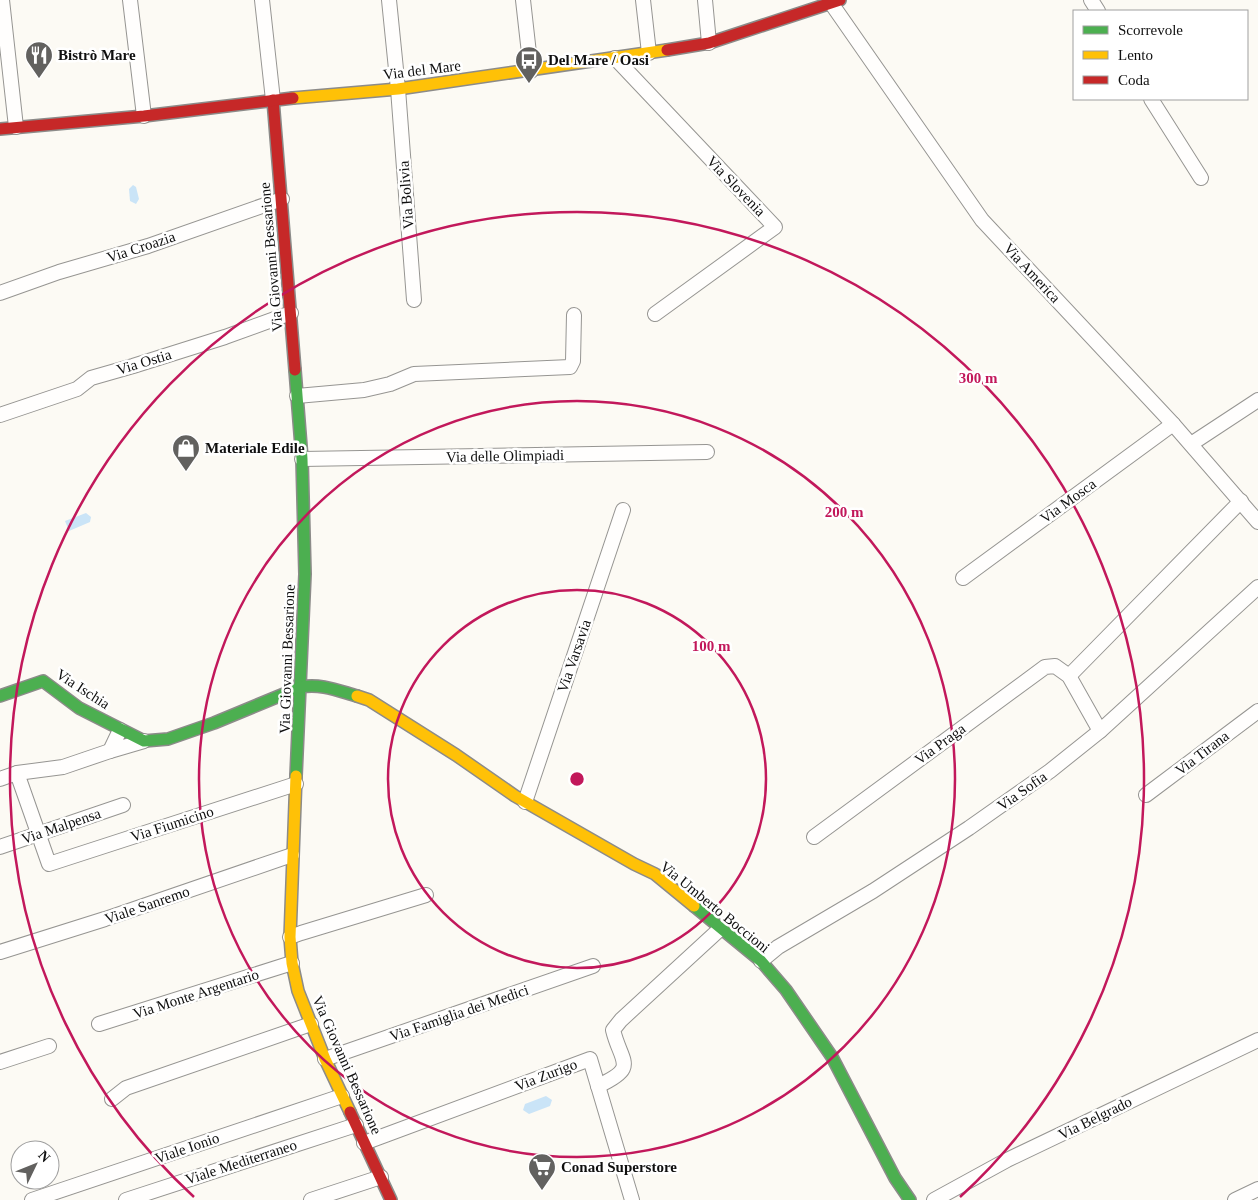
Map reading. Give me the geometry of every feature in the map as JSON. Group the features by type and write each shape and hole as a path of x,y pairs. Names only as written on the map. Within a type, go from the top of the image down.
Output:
{"street":[{"path":"2,0 16,127"},
{"path":"130,0 144,116"},
{"path":"262,0 273,100"},
{"name":"Via Bolivia","path":"389,0 398,89 414,300"},
{"path":"523,0 531,71"},
{"path":"643,0 649,53"},
{"path":"705,0 709,42"},
{"name":"Via del Mare","path":"0,129 144,116 273,100 398,89 649,53 709,42 835,1"},
{"name":"Via America","path":"835,1 982,220 1173,424 1258,522"},
{"name":"Via Slovenia","path":"615,58 775,227 655,314"},
{"name":"Via Giovanni Bessarione","path":"273,100 302,459 305,574 292,855 290,937 292,963 298,991 325,1059 391,1200"},
{"path":"1152,100 1201,178"},
{"name":"Via Croazia","path":"0,293 59,272 148,246 282,199"},
{"name":"Via Ostia","path":"0,415 77,389 91,378 207,342 291,313"},
{"path":"297,396 364,390 390,384 414,374 570,367 573,361 574,315"},
{"path":"1191,444 1258,400"},
{"name":"Via Mosca","path":"964,578 1173,424"},
{"name":"Via delle Olimpiadi","path":"302,459 708,452"},
{"path":"1100,731 1069,676 1241,501"},
{"name":"Via Varsavia","path":"525,802 623,510"},
{"name":"Via Sofia","path":"761,962 778,947 873,891 969,828 1050,771 1100,731 1258,587"},
{"name":"Via Praga","path":"814,837 1045,667 1055,666 1069,676"},
{"name":"Via Ischia","path":"0,696 43,681 79,708 120,730"},
{"name":"Via Umberto Boccioni","path":"301,687 311,686 333,689 370,700 456,754 525,802 655,874 761,962 786,990 832,1057 895,1178 910,1200"},
{"path":"0,779 17,773 62,766 144,741 168,739 214,723 301,687"},
{"name":"Via Tirana","path":"1146,796 1258,711"},
{"path":"110,751 120,730 144,741"},
{"path":"17,773 38,834"},
{"name":"Via Fiumicino","path":"38,834 49,864 296,784"},
{"name":"Via Malpensa","path":"0,847 123,805"},
{"name":"Viale Sanremo","path":"0,952 105,919 292,855"},
{"path":"290,937 426,895"},
{"path":"598,1086 615,1078 623,1070 624,1059 615,1040 613,1030 621,1020 720,929"},
{"name":"Via Monte Argentario","path":"99,1024 292,963"},
{"name":"Via Famiglia dei Medici","path":"325,1059 593,966"},
{"path":"112,1099 126,1088 311,1024"},
{"name":"Via Belgrado","path":"934,1200 1007,1160 1258,1040"},
{"path":"0,1062 49,1046"},
{"name":"Via Zurigo","path":"364,1143 590,1059 632,1200"},
{"name":"Viale Ionio","path":"32,1200 342,1096"},
{"name":"Viale Mediterraneo","path":"126,1200 356,1125"},
{"path":"312,1200 381,1177"},
{"path":"1235,1200 1258,1189"}],"water":[{"path":"133,185 136,187 139,199 136,204 130,201 129,189"},
{"path":"86,513 91,517 90,522 69,531 65,521"},
{"path":"546,1096 552,1100 550,1106 529,1114 523,1110 525,1104"}],"traffic: fast":[{"path":"295,370 302,459 305,574 296,776"},
{"path":"0,696 43,681 79,708 144,741 168,739 214,723 301,687 322,687 357,696"},
{"path":"694,906 761,961 786,990 832,1057 895,1178 910,1200"}],"traffic: slow":[{"path":"293,98 398,89 667,50"},
{"path":"357,696 369,700 456,755 515,796 655,874 694,906"},
{"path":"296,776 290,937 292,963 298,991 325,1059 350,1112"}],"traffic: jam":[{"path":"667,50 709,43 840,0"},
{"path":"0,129 144,116 293,98"},
{"path":"273,100 295,370"},
{"path":"350,1112 391,1200"}],"place":[{"name":"Bistrò Mare","path":"39,79"},
{"name":"Del Mare / Oasi","path":"529,84"},
{"name":"Materiale Edile","path":"186,472"},
{"name":"Conad Superstore","path":"542,1191"}]}
